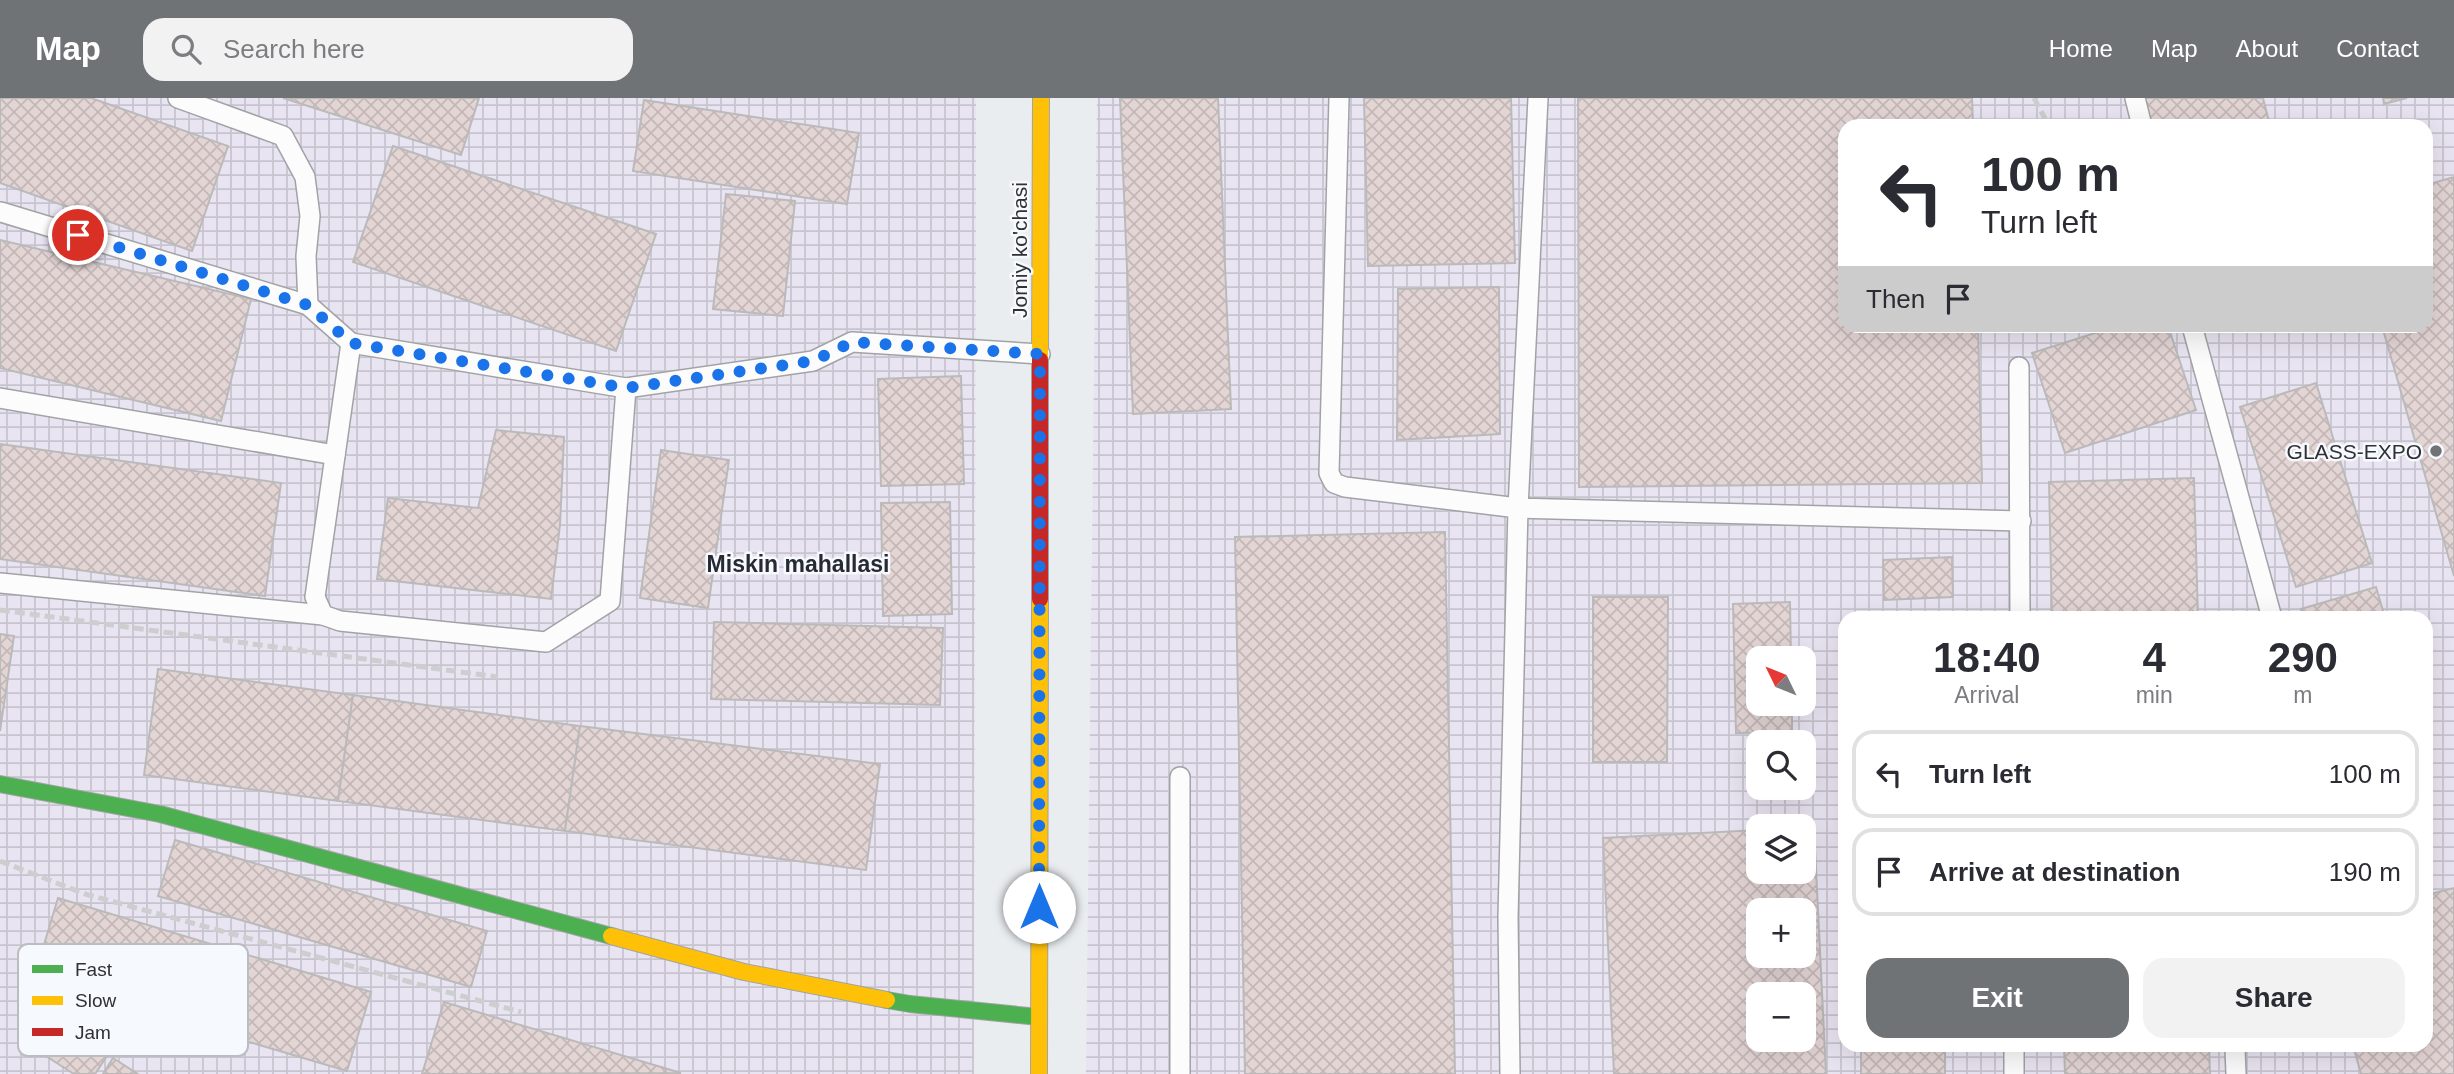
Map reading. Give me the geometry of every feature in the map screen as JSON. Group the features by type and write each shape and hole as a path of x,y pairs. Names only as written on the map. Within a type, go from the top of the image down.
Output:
{"street":[{"name":"Jomiy ko'chasi","path":"1039,1074 1041,98"},
{"path":"0,784 160,814 744,972 910,1004 1039,1017"}],"lane":[{"path":"178,98 283,136 306,177 310,216 306,256 308,305"},
{"path":"1339,98 1329,473 1334,483 1345,487 1518,508 2021,521"},
{"path":"1510,1074 1508,917 1518,508 1538,98"},
{"path":"2135,98 2140,119"},
{"path":"1,212 308,305 351,343 626,388 813,361 852,342 1040,354"},
{"path":"2194,333 2270,611"},
{"path":"323,615 315,597 351,343"},
{"path":"2019,367 2020,611"},
{"path":"0,583 323,615 340,621 546,642 610,601 626,388"},
{"path":"0,398 335,455"},
{"path":"1180,777 1180,1074"},
{"path":"2014,1052 2014,1074"},
{"path":"2235,1052 2236,1074"}],"shaded area":[{"path":"0,98 976,98 974,1074 0,1074"},
{"path":"1097,98 2454,98 2454,1074 1086,1074"}],"building":[{"path":"0,98 91,98 228,146 192,251 0,183"},
{"path":"283,98 479,98 461,155"},
{"path":"1120,98 1218,98 1231,409 1133,414"},
{"path":"1364,98 1511,98 1515,263 1368,266"},
{"path":"1578,98 1972,98 1973,119 1838,119 1838,333 1978,333 1982,483 1579,487"},
{"path":"2143,98 2263,98 2268,119 2148,119"},
{"path":"2383,98 2407,98 2384,104"},
{"path":"644,100 859,133 847,204 633,171"},
{"path":"393,146 656,234 616,351 353,262"},
{"name":"GLASS-EXPO","path":"2454,177 2454,576 2384,333 2433,333 2433,183"},
{"path":"726,194 795,201 783,316 713,309"},
{"path":"0,240 251,299 221,421 0,368"},
{"path":"1499,287 1500,434 1397,440 1398,289"},
{"path":"2095,333 2170,333 2196,410 2065,453 2032,353"},
{"path":"961,376 964,484 881,486 878,379"},
{"path":"2316,383 2372,563 2296,587 2240,407"},
{"path":"496,430 564,437 560,525 551,599 377,579 388,498 478,508"},
{"path":"0,444 281,483 265,596 0,559"},
{"path":"661,450 729,460 708,608 640,598"},
{"path":"2194,478 2198,611 2052,611 2049,482"},
{"path":"950,502 952,614 883,616 881,503"},
{"path":"1445,532 1455,1074 1245,1074 1235,537"},
{"path":"1952,557 1953,597 1884,600 1883,560"},
{"path":"2376,587 2383,611 2301,611"},
{"path":"1593,597 1668,597 1667,762 1593,762"},
{"path":"1790,602 1791,646 1746,646 1746,716 1792,716 1792,730 1746,730 1746,733 1736,733 1733,604"},
{"path":"714,622 943,628 940,705 711,699"},
{"path":"0,634 14,636 0,731"},
{"path":"158,669 353,695 338,801 144,775"},
{"path":"353,695 580,726 565,831 338,801"},
{"path":"580,726 880,764 866,870 565,831"},
{"path":"1746,831 1746,884 1816,884 1816,869 1826,1074 1614,1074 1603,838"},
{"path":"175,840 487,931 471,987 158,896"},
{"path":"2454,888 2454,1074 2361,1074 2355,1052 2433,1052 2433,893"},
{"path":"58,898 211,944 44,944"},
{"path":"248,955 371,992 347,1071 248,1042"},
{"path":"444,1002 681,1073 422,1074"},
{"path":"1861,1052 1945,1052 1945,1074 1861,1074"},
{"path":"2064,1052 2209,1052 2210,1074 2065,1074"},
{"path":"46,1056 107,1056 95,1074 74,1074"},
{"path":"113,1058 138,1074 103,1074"}],"railway":[{"path":"2034,98 2045,119"},
{"path":"0,610 498,677"},
{"path":"0,861 85,894 521,1012"}],"traffic: fast":[{"path":"0,784 160,814 611,936"},
{"path":"887,1000 1039,1017"}],"traffic: slow":[{"path":"1040,360 1041,98"},
{"path":"1039,1074 1040,599"},
{"path":"611,936 744,972 887,1000"}],"traffic: jam":[{"path":"1040,360 1040,599"}],"place":[{"name":"GLASS-EXPO","path":"2436,451"}],"district":[{"name":"Miskin mahallasi","path":"798,564"}],"route":[{"path":"78,235 308,305 351,343 626,388 813,361 852,342 1040,354 1039,907"}]}
